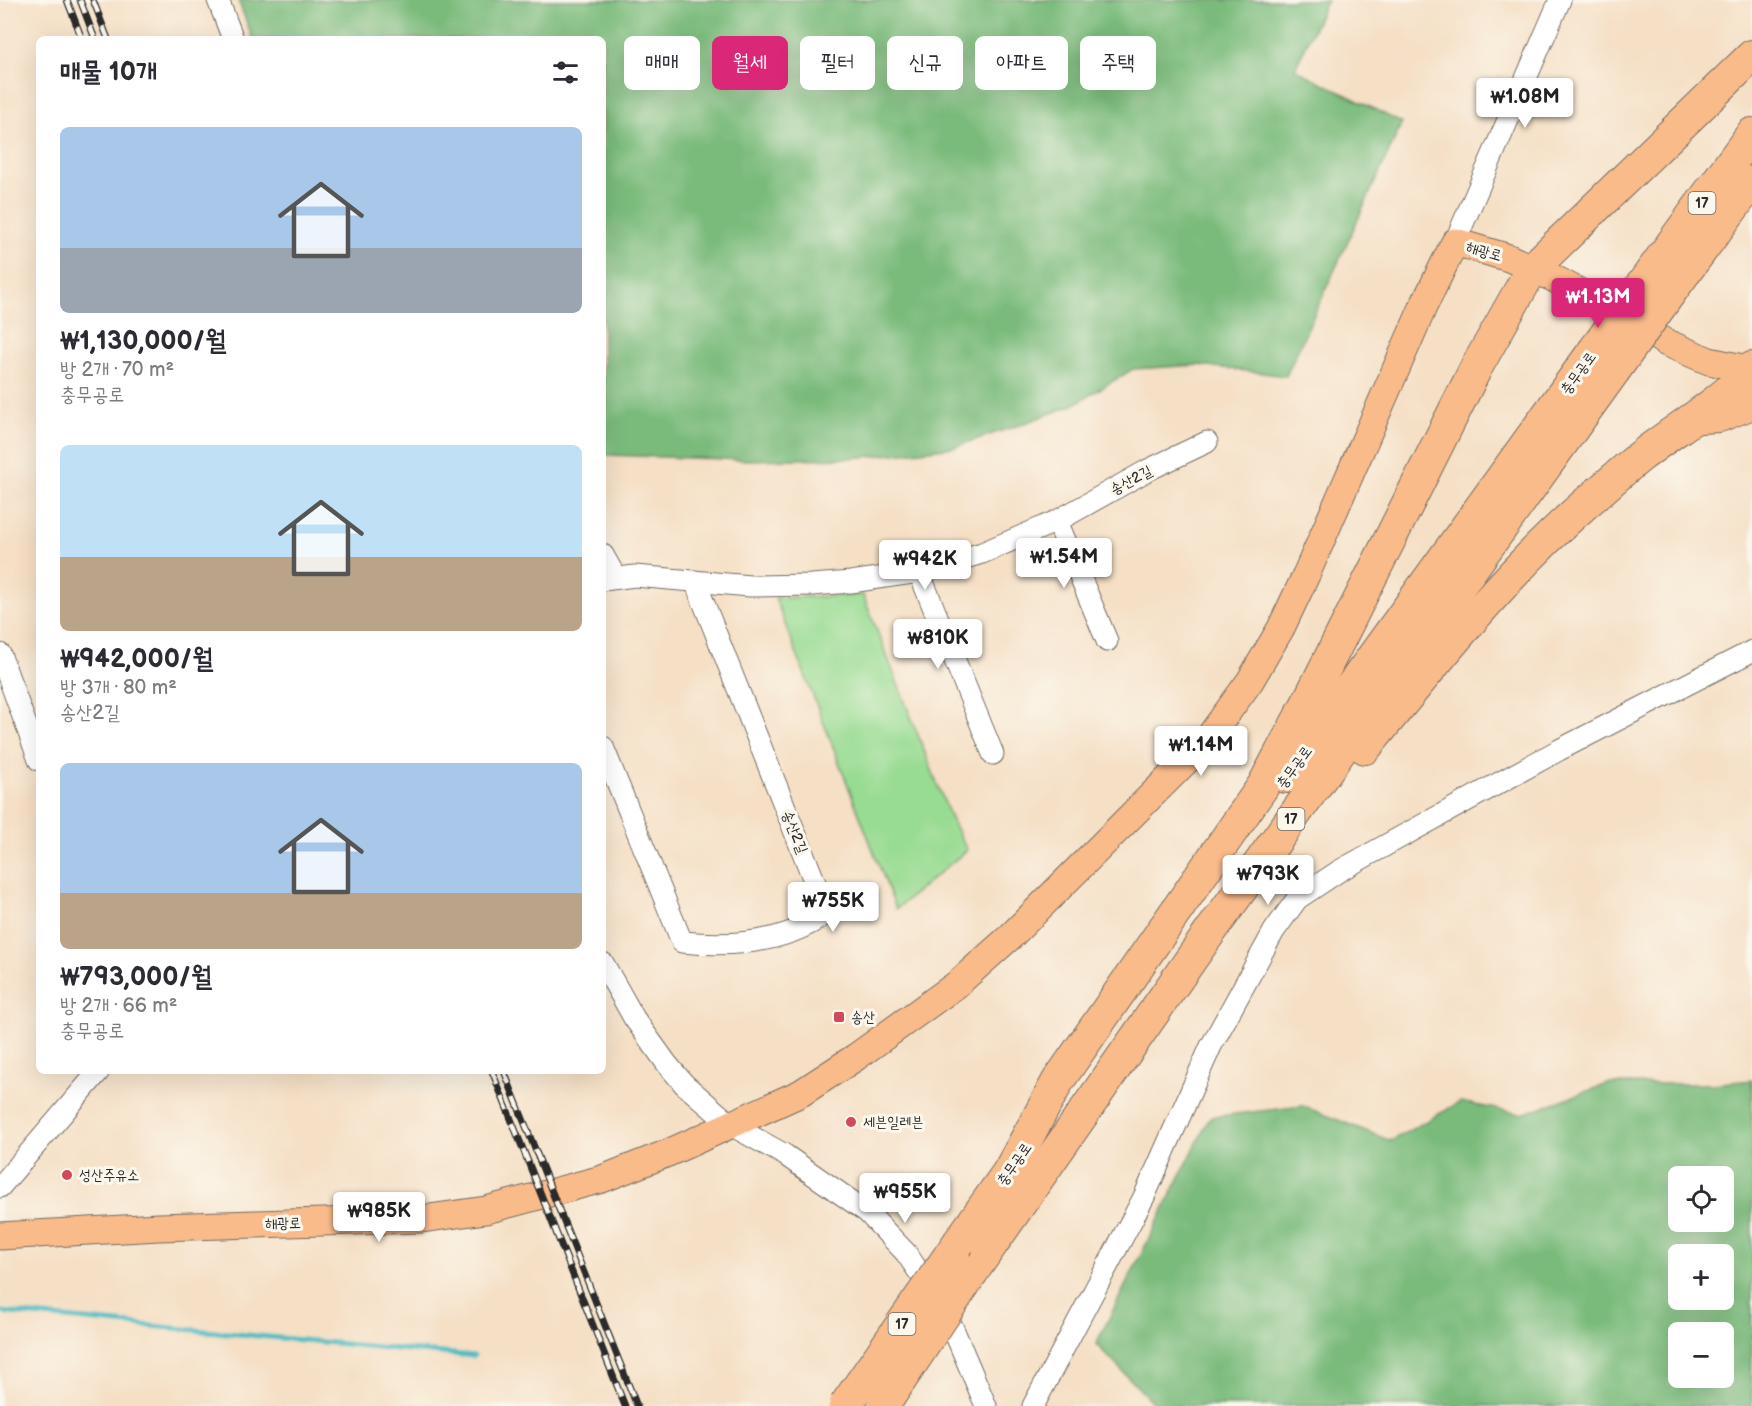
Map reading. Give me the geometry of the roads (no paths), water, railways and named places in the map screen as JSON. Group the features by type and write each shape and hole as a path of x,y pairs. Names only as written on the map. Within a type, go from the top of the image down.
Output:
{"highway":[{"path":"1009,1171 1058,1081 1263,786 1309,700 1470,378 1532,269 1752,56"},
{"name":"충무공로","path":"883,1406 973,1271 1663,279 1752,134"},
{"name":"충무공로","path":"1663,279 1752,182"},
{"name":"충무공로","path":"845,1406 1265,807 1604,361"},
{"path":"1203,942 1246,895 1417,685 1524,561 1641,456 1697,418 1752,370"},
{"path":"1697,418 1719,416 1752,403"}],"main road":[{"name":"해광로","path":"0,1236 170,1226 422,1219 463,1214 515,1203 602,1179 668,1153 801,1093 856,1057 956,985 1011,936 1207,740 1250,681 1281,628 1419,316 1455,242 1509,258 1594,300 1667,343 1709,360 1752,370"}],"street":[{"path":"218,0 232,36"},
{"name":"해광로","path":"1455,242 1560,0"},
{"name":"송산2길","path":"610,579 666,577 750,586 812,585 919,572 982,553 1057,521 1148,470 1207,442"},
{"path":"1057,521 1107,641"},
{"path":"919,572 993,754"},
{"name":"송산2길","path":"606,754 682,942 734,944 759,940 805,927 828,913 695,581"},
{"path":"1033,1406 1144,1197 1211,1046 1274,931 1297,899 1339,871 1586,735 1752,651"},
{"path":"0,654 36,752"},
{"path":"606,968 634,1018 684,1084 731,1125 786,1155 867,1212 906,1253 946,1312 986,1406"},
{"path":"0,1187 96,1074"}],"waterway":[{"path":"0,1312 474,1356"}],"railway":[{"path":"67,0 81,36"},
{"path":"80,0 94,36"},
{"path":"93,0 107,36"},
{"path":"493,1074 625,1406"},
{"path":"505,1074 637,1406"}],"place":[{"name":"송산","path":"839,1017"},
{"name":"세븐일레븐","path":"851,1122"},
{"name":"성산주유소","path":"67,1175"}]}
